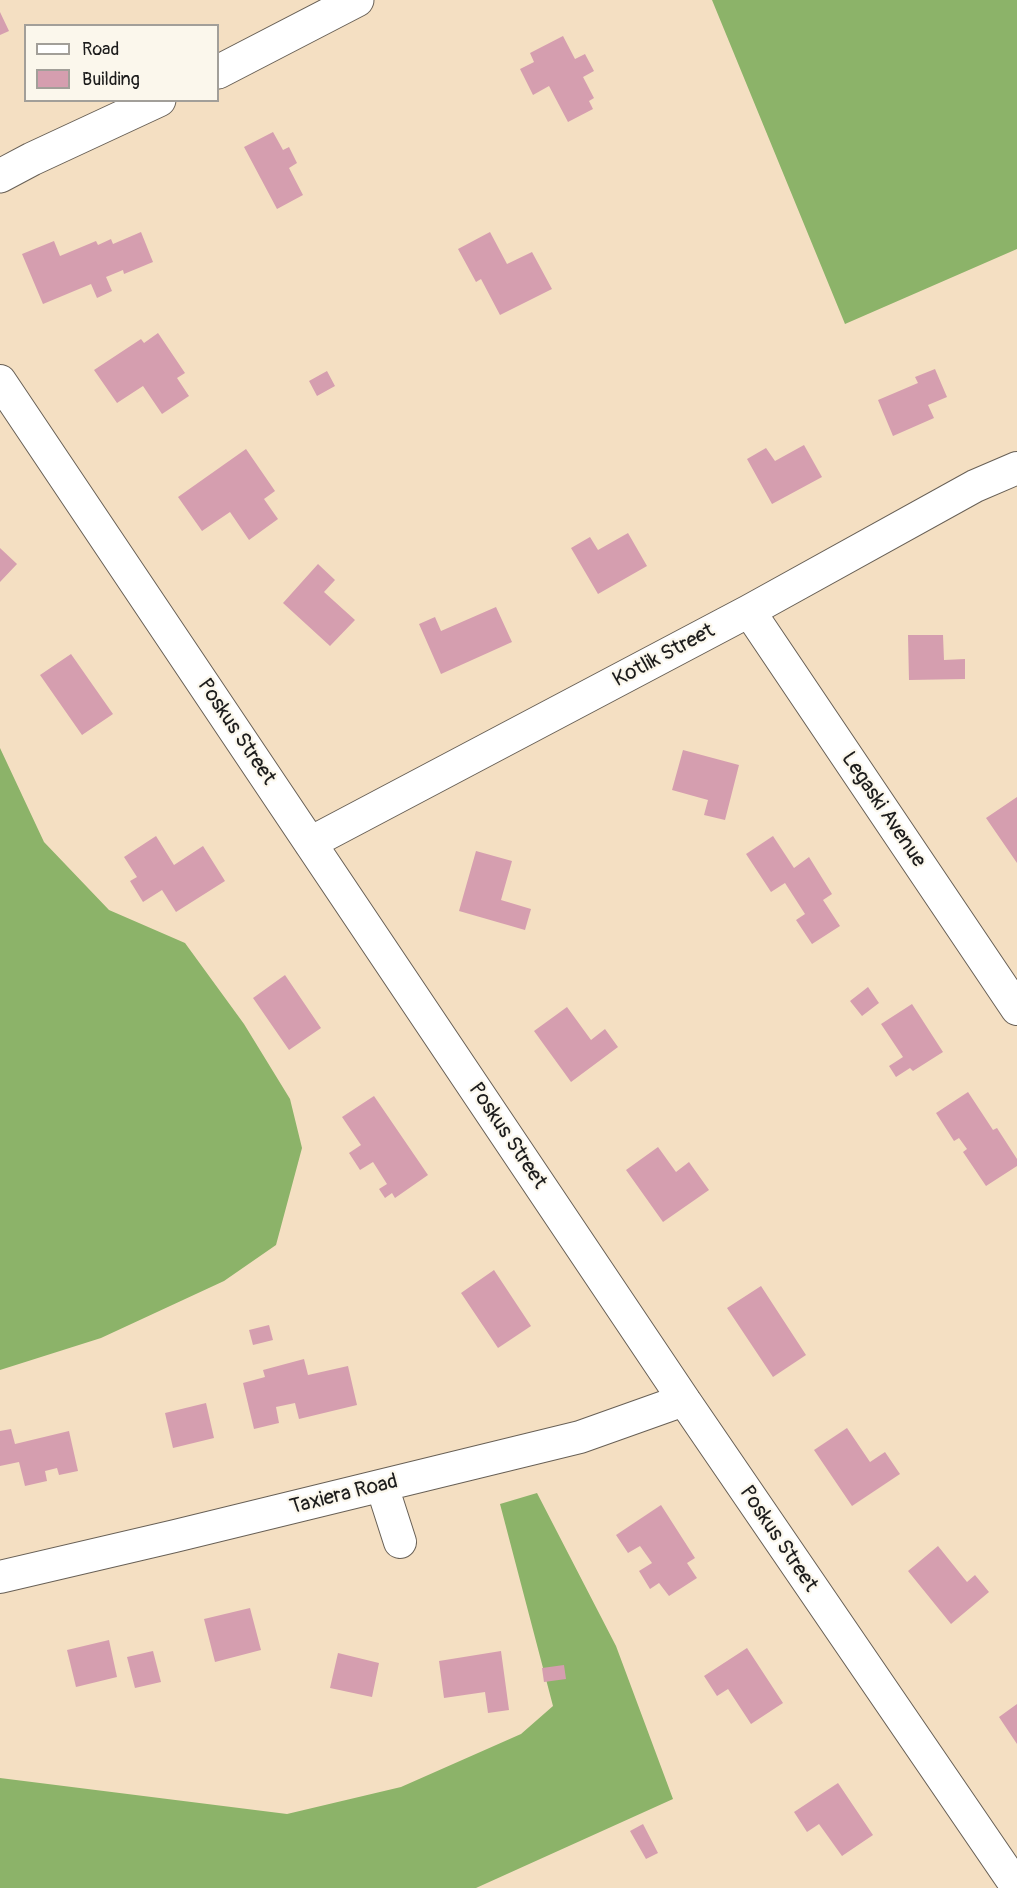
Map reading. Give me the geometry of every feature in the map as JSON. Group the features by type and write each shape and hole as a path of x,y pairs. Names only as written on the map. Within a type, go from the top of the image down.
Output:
{"street":[{"path":"219,71 357,0"},
{"path":"0,176 155,102"},
{"name":"Poskus Street","path":"0,381 684,1400 1017,1887"},
{"name":"Kotlik Street","path":"310,843 749,611 975,486 1017,468"},
{"name":"Legaski Avenue","path":"749,611 1017,1009"},
{"name":"Taxiera Road","path":"0,1577 580,1437 684,1400"},
{"path":"382,1486 400,1542"}],"green space":[{"path":"712,0 1017,0 1017,249 845,324"},
{"path":"0,748 44,842 109,910 185,943 244,1024 290,1099 302,1148 276,1245 224,1281 101,1338 0,1370"},
{"path":"537,1493 616,1646 673,1799 476,1888 0,1888 0,1778 287,1814 401,1787 521,1734 553,1706 500,1504"}],"building":[{"path":"0,12 9,31 0,35"},
{"path":"563,36 575,59 585,54 594,71 583,77 594,98 589,101 593,109 568,122 549,86 533,95 520,69 534,62 530,53"},
{"path":"273,132 283,150 289,147 297,163 289,168 303,195 277,209 244,147"},
{"path":"141,232 153,262 124,274 123,270 106,277 112,291 97,298 91,284 43,304 22,254 54,241 60,256 96,241 98,245 111,239 113,244"},
{"path":"490,232 507,264 532,252 552,289 500,315 481,279 476,282 458,249"},
{"path":"158,333 185,373 177,378 189,396 162,414 143,386 117,403 94,370 141,339 144,343"},
{"path":"935,369 947,397 928,405 934,418 893,436 878,400 918,383 915,377"},
{"path":"327,371 335,386 317,396 309,381"},
{"path":"804,445 822,477 772,504 747,459 766,448 775,461"},
{"path":"246,449 275,491 264,499 278,519 249,540 230,512 202,531 178,497"},
{"path":"628,533 647,566 598,594 571,548 590,537 598,550"},
{"path":"0,548 17,564 0,582"},
{"path":"318,564 335,580 324,592 355,620 330,646 283,603"},
{"path":"496,607 512,642 441,674 419,624 435,617 441,631"},
{"path":"908,635 943,635 944,660 965,659 965,679 909,680"},
{"path":"71,654 113,714 82,735 40,675"},
{"path":"683,750 739,765 725,820 704,815 708,800 672,790"},
{"path":"1017,797 1017,863 986,818"},
{"path":"156,836 174,865 203,846 225,881 176,912 162,890 143,902 130,881 137,877 124,857"},
{"path":"773,836 794,868 809,857 832,894 823,900 840,926 812,944 796,920 805,914 785,883 771,892 746,854"},
{"path":"476,851 512,861 501,900 531,909 525,930 459,911"},
{"path":"285,975 321,1028 289,1050 253,998"},
{"path":"868,987 879,1003 862,1016 850,1001"},
{"path":"912,1004 943,1052 913,1071 910,1068 896,1077 889,1066 903,1057 881,1024"},
{"path":"567,1007 591,1040 605,1029 618,1047 571,1082 534,1031"},
{"path":"968,1092 993,1130 997,1128 1017,1159 1017,1166 986,1186 963,1152 967,1149 959,1138 954,1141 936,1113"},
{"path":"374,1096 428,1175 395,1198 392,1193 385,1198 379,1189 387,1184 373,1162 360,1170 349,1153 361,1145 342,1117"},
{"path":"658,1147 676,1172 689,1162 709,1190 663,1222 626,1170"},
{"path":"494,1270 531,1326 498,1348 461,1293"},
{"path":"761,1286 806,1355 773,1377 727,1308"},
{"path":"269,1325 273,1340 253,1345 249,1330"},
{"path":"304,1359 308,1375 348,1366 357,1405 299,1419 295,1403 276,1407 279,1423 254,1429 243,1383 265,1377 263,1370"},
{"path":"206,1403 214,1438 173,1448 165,1413"},
{"path":"847,1428 870,1462 885,1452 900,1474 852,1506 814,1450"},
{"path":"11,1429 15,1444 69,1431 78,1471 59,1475 57,1468 45,1471 47,1481 25,1486 19,1462 0,1466 0,1431"},
{"path":"661,1505 695,1558 687,1563 697,1578 669,1596 659,1583 650,1589 639,1571 652,1563 640,1546 628,1553 616,1535"},
{"path":"938,1546 967,1582 975,1575 989,1592 951,1624 908,1571"},
{"path":"250,1608 261,1650 215,1662 204,1619"},
{"path":"109,1640 117,1677 76,1687 67,1650"},
{"path":"747,1648 783,1703 751,1724 728,1689 717,1696 704,1676"},
{"path":"153,1651 161,1682 135,1688 127,1657"},
{"path":"501,1651 509,1710 488,1713 485,1692 444,1698 439,1661"},
{"path":"338,1653 379,1663 372,1697 330,1688"},
{"path":"564,1665 566,1679 544,1682 542,1668"},
{"path":"1017,1704 1017,1744 999,1717"},
{"path":"838,1783 873,1835 842,1856 819,1824 807,1832 794,1812"},
{"path":"643,1824 658,1853 646,1859 630,1831"}]}
